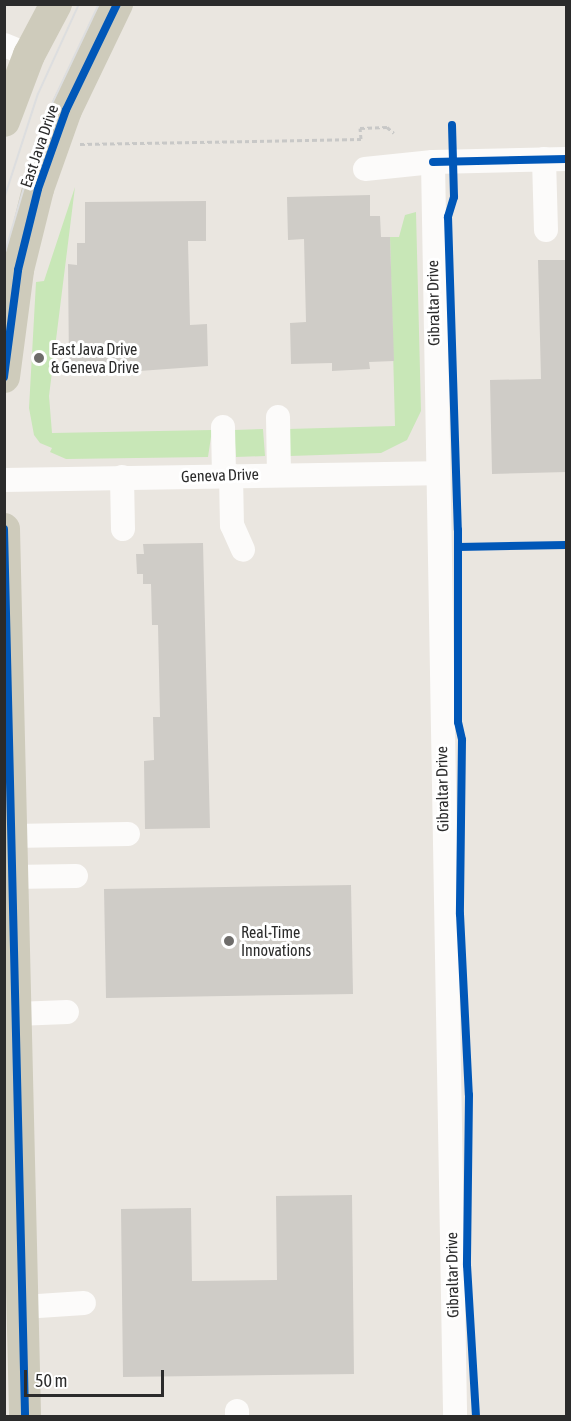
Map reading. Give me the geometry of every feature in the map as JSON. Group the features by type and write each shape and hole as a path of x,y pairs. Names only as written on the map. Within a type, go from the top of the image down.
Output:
{"main road":[{"path":"4,121 17,50 56,4"},
{"name":"East Java Drive","path":"4,377 18,270 38,189 66,110 117,4"},
{"path":"4,529 25,1416"}],"street":[{"path":"365,169 433,162 555,159 546,230"},
{"name":"Gibraltar Drive","path":"433,162 435,472 455,1416"},
{"path":"278,417 279,473"},
{"path":"223,427 232,525 243,550"},
{"name":"Geneva Drive","path":"4,480 279,473 435,472"},
{"path":"122,477 123,529"},
{"path":"12,836 128,834"},
{"path":"12,877 76,876"},
{"path":"16,1014 67,1012"},
{"path":"22,1307 84,1303"}],"path":[{"path":"72,144 361,139 360,128 387,127 394,133"}],"green space":[{"path":"75,187 49,396 52,433 212,430 208,457 66,459 50,452 52,448 40,443 34,435 29,408 36,282 44,281"},
{"path":"416,212 421,411 407,440 381,453 290,456 288,429 395,426 390,237 399,237 405,215"},
{"path":"263,429 265,456 236,457 234,430"}],"building":[{"path":"370,195 370,216 380,216 381,237 390,237 394,361 369,362 370,369 332,371 332,363 291,364 290,323 306,322 304,239 288,240 287,197"},
{"path":"206,201 206,241 188,241 190,325 207,324 208,366 112,373 112,367 69,367 68,264 77,265 77,243 85,243 85,202"},
{"path":"538,260 567,260 567,472 492,474 490,380 541,379"},
{"path":"203,543 210,828 145,829 144,761 154,760 153,717 160,717 158,625 152,625 151,584 143,584 143,574 137,574 136,554 144,554 143,544"},
{"name":"Real-Time Innovations","path":"351,885 353,994 106,998 104,889"},
{"path":"352,1195 354,1374 123,1377 121,1209 191,1208 192,1281 277,1280 276,1196"}],"tram line":[{"path":"4,199 38,94 79,4"},
{"path":"4,256 43,123 99,4"},
{"path":"4,1405 5,1416"}],"cycle path":[{"path":"4,377 18,270 38,189 66,110 117,4"},
{"path":"452,125 454,197 448,217 458,530 458,722 462,740 460,914 469,1095 467,1265 476,1416"},
{"path":"433,162 566,159"},
{"path":"4,529 25,1416"},
{"path":"458,547 566,545"}],"place":[{"name":"East Java Drive & Geneva Drive","path":"39,358"},
{"name":"Real-Time Innovations","path":"229,941"}]}
